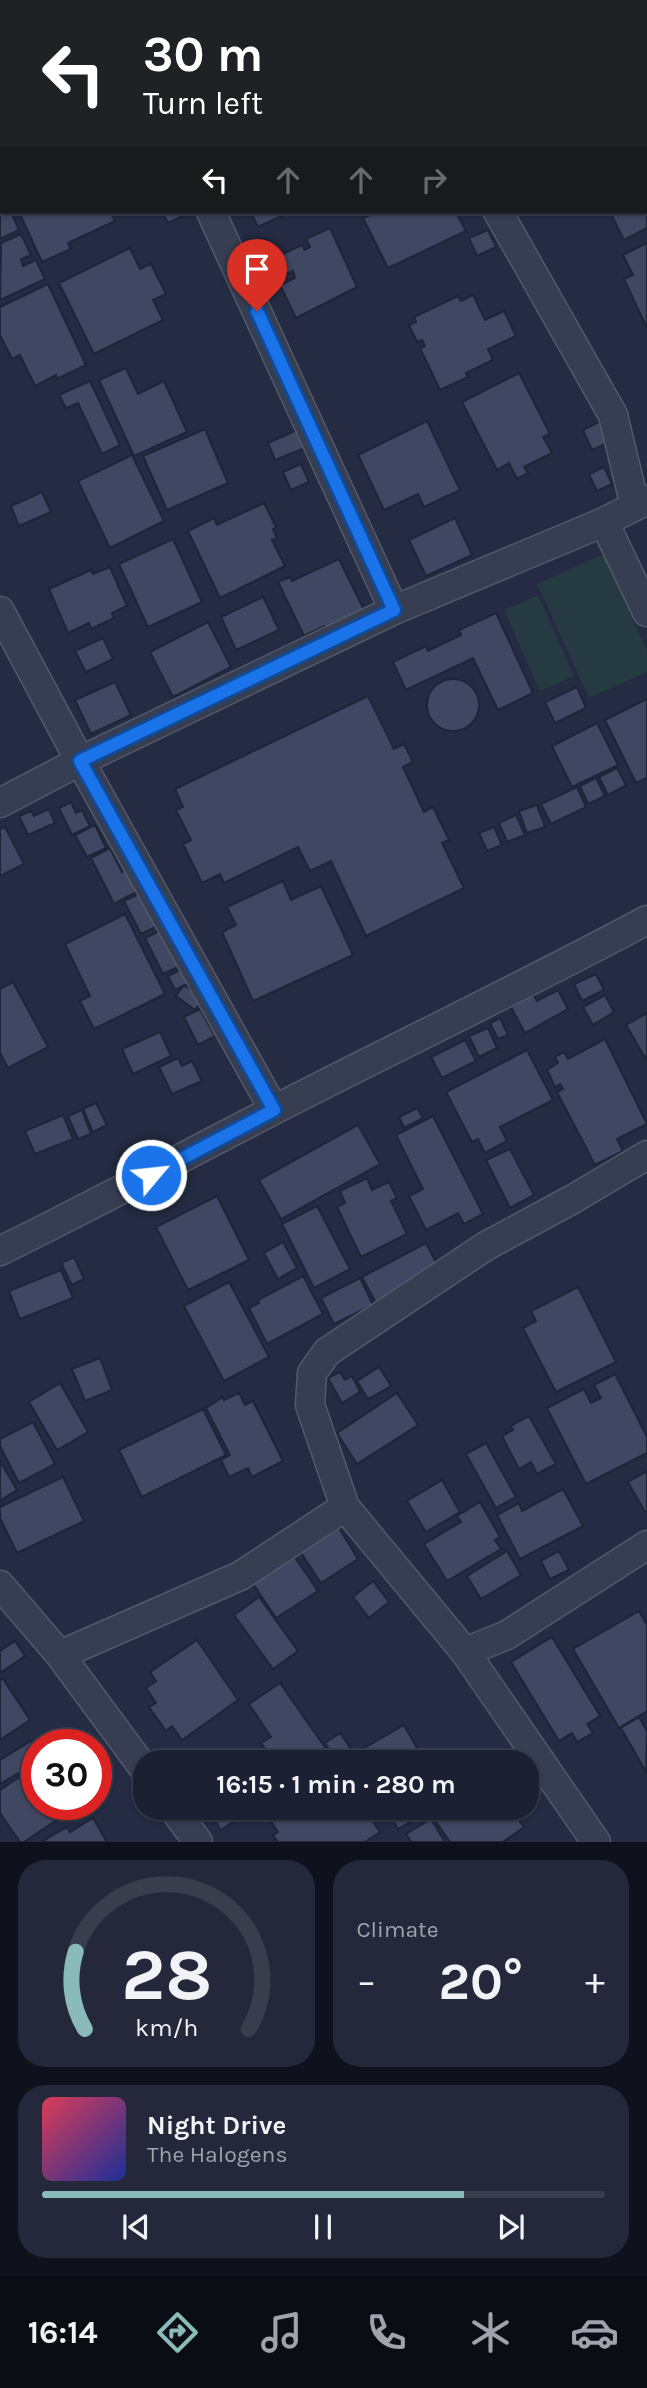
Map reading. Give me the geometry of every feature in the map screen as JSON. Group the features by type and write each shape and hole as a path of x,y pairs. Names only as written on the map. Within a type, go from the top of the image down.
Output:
{"street":[{"path":"212,214 394,610"},
{"path":"0,803 80,761 394,610 604,522 641,503 613,415 499,214"},
{"path":"604,522 647,611"},
{"path":"0,611 274,1110"},
{"path":"0,1251 535,980 647,920"},
{"path":"596,1842 465,1652 345,1507 310,1405 312,1373 327,1352 486,1246 647,1155"},
{"path":"60,1655 240,1576 345,1507"},
{"path":"465,1652 507,1635 647,1545"},
{"path":"0,1585 60,1655 133,1754"},
{"path":"182,1820 198,1842"}],"shaded area":[{"path":"603,554 647,651 647,672 589,698 537,584"},
{"path":"538,595 574,676 540,691 504,610"}],"building":[{"path":"0,214 12,214 19,230 0,239"},
{"path":"20,214 112,214 115,221 68,243 71,249 42,262"},
{"path":"163,214 187,214 168,223"},
{"path":"252,214 286,214 258,227"},
{"path":"372,214 457,214 466,231 388,268 363,218"},
{"path":"611,214 647,214 647,228 624,240"},
{"path":"330,228 357,287 296,318 280,285 295,278 293,271 280,277 272,259 302,245 305,250 310,247 306,239"},
{"path":"488,230 496,247 477,256 469,238"},
{"path":"21,234 31,255 21,259 23,266 36,260 45,279 0,300 1,243"},
{"path":"647,243 647,328 624,279 633,275 623,255"},
{"path":"130,248 140,269 151,264 166,294 153,300 163,320 94,354 59,283"},
{"path":"48,284 86,365 57,379 56,375 35,386 20,355 12,359 0,335 0,307"},
{"path":"473,295 485,320 504,311 516,336 488,349 493,360 466,373 468,377 440,390 420,348 425,346 422,340 417,342 409,325 416,322 414,317 458,296 461,301"},
{"path":"126,368 138,394 164,381 187,432 134,456 99,380"},
{"path":"519,373 550,434 543,437 552,453 524,467 528,473 517,479 509,463 497,470 462,402"},
{"path":"90,381 120,445 102,454 78,403 66,408 59,395"},
{"path":"427,421 460,490 424,507 418,494 384,510 358,455"},
{"path":"601,421 610,442 592,450 583,430"},
{"path":"205,429 228,483 167,510 143,456"},
{"path":"297,430 305,448 275,460 268,443"},
{"path":"132,455 164,521 110,548 78,481"},
{"path":"301,464 309,482 291,490 283,472"},
{"path":"604,467 612,484 597,491 589,474"},
{"path":"42,492 51,512 19,526 11,506"},
{"path":"264,503 276,527 273,529 277,538 272,540 285,566 220,598 188,531 214,518 217,525"},
{"path":"455,518 472,555 426,576 409,540"},
{"path":"173,539 202,602 148,627 119,564"},
{"path":"339,559 365,612 326,630 324,626 304,636 278,582 290,577 292,581"},
{"path":"110,567 127,606 112,613 114,618 91,629 89,623 68,633 49,589 91,570 93,574"},
{"path":"263,597 279,630 236,650 221,617"},
{"path":"496,613 533,693 498,710 473,658 406,690 393,662 426,646 428,651 461,635 459,630"},
{"path":"208,622 231,667 173,697 150,652"},
{"path":"103,638 113,659 86,672 75,651"},
{"path":"453,679 463,681 471,687 477,695 477,715 471,723 463,729 453,731 443,729 435,723 429,715 427,705 429,695 435,687 443,681"},
{"path":"115,682 131,715 91,734 75,700"},
{"path":"577,687 586,708 555,723 545,702"},
{"path":"368,696 394,749 404,744 413,762 403,767 424,812 433,807 449,840 442,843 464,888 366,936 331,861 310,871 298,847 224,883 220,874 202,883 183,844 191,840 176,810 183,807 175,789"},
{"path":"647,699 647,778 636,783 605,720"},
{"path":"597,723 618,765 572,787 552,746"},
{"path":"617,768 626,785 608,795 599,777"},
{"path":"596,778 605,796 588,804 580,786"},
{"path":"577,787 586,807 551,824 541,804"},
{"path":"71,802 76,813 82,810 90,826 72,835 59,808"},
{"path":"537,805 545,827 527,833 519,811"},
{"path":"49,809 55,823 28,835 19,816 31,811 34,816"},
{"path":"516,815 525,835 507,842 499,823"},
{"path":"95,825 106,848 87,857 75,835"},
{"path":"5,827 24,864 0,876 0,829"},
{"path":"494,827 502,845 487,851 479,833"},
{"path":"110,848 122,872 129,868 138,891 114,904 91,858"},
{"path":"283,881 291,900 321,886 353,955 253,1001 222,932 236,925 227,907"},
{"path":"143,892 160,925 141,934 124,901"},
{"path":"125,914 165,994 94,1029 80,1001 90,996 65,944"},
{"path":"161,930 182,965 163,974 145,938"},
{"path":"186,967 193,981 175,990 168,976"},
{"path":"596,974 604,990 582,1001 574,984"},
{"path":"13,982 48,1047 8,1068 0,1053 0,989"},
{"path":"184,985 203,999 195,1010 176,996"},
{"path":"558,990 568,1009 525,1033 511,1007 533,994 537,1001"},
{"path":"605,995 614,1012 593,1025 583,1007"},
{"path":"200,1009 215,1036 198,1045 184,1017"},
{"path":"647,1013 647,1061 626,1025"},
{"path":"500,1018 508,1035 498,1039 490,1023"},
{"path":"488,1028 497,1048 479,1057 469,1036"},
{"path":"160,1032 171,1056 133,1074 122,1049"},
{"path":"605,1039 647,1124 617,1139 623,1151 595,1165 557,1092 563,1089 560,1084 555,1087 547,1070 558,1063 555,1057 564,1052 568,1059"},
{"path":"465,1040 476,1061 442,1078 431,1057"},
{"path":"527,1050 553,1100 500,1127 507,1141 485,1153 478,1139 472,1142 446,1092"},
{"path":"178,1058 182,1066 192,1061 202,1081 172,1094 159,1067"},
{"path":"96,1103 107,1125 93,1132 83,1109"},
{"path":"417,1108 423,1118 404,1128 399,1117"},
{"path":"82,1110 91,1134 78,1139 68,1116"},
{"path":"63,1115 73,1139 35,1154 25,1131"},
{"path":"433,1116 483,1214 464,1224 458,1213 426,1230 409,1196 423,1189 396,1135"},
{"path":"358,1125 380,1164 281,1219 259,1180"},
{"path":"510,1149 534,1195 510,1208 486,1160"},
{"path":"367,1178 372,1190 389,1182 397,1198 391,1201 407,1234 361,1257 337,1207 345,1203 340,1191"},
{"path":"217,1196 249,1260 188,1290 156,1227"},
{"path":"317,1206 350,1269 314,1288 282,1224"},
{"path":"283,1242 297,1268 278,1279 264,1253"},
{"path":"426,1243 440,1270 376,1303 362,1277"},
{"path":"74,1257 84,1279 72,1285 61,1263"},
{"path":"61,1270 73,1298 20,1319 9,1291"},
{"path":"303,1276 323,1314 267,1344 249,1308 259,1303 258,1300"},
{"path":"360,1278 373,1305 334,1324 321,1298"},
{"path":"229,1282 269,1357 224,1381 184,1306"},
{"path":"578,1287 616,1362 556,1392 523,1328 536,1321 531,1311"},
{"path":"100,1358 112,1390 85,1401 72,1369"},
{"path":"379,1367 391,1386 368,1399 357,1381"},
{"path":"340,1372 345,1380 352,1376 360,1392 342,1403 328,1378"},
{"path":"615,1374 647,1437 647,1453 586,1484 547,1408 584,1389 591,1403 601,1398 594,1385"},
{"path":"60,1383 88,1432 57,1450 29,1402"},
{"path":"239,1393 245,1405 253,1401 283,1461 252,1477 248,1468 229,1477 221,1460 230,1455 206,1408 223,1397 224,1400"},
{"path":"397,1393 418,1425 357,1464 337,1433"},
{"path":"203,1409 226,1455 142,1497 119,1450"},
{"path":"529,1416 556,1464 537,1474 531,1462 519,1469 502,1436 513,1430 511,1426"},
{"path":"33,1422 55,1464 19,1483 0,1446 0,1439"},
{"path":"486,1443 516,1497 496,1508 466,1454"},
{"path":"0,1461 17,1490 1,1500 0,1499"},
{"path":"647,1471 647,1511 645,1512 628,1482"},
{"path":"63,1477 84,1521 17,1553 0,1518 0,1507"},
{"path":"442,1480 460,1512 426,1532 407,1501"},
{"path":"563,1489 583,1526 520,1559 497,1515 519,1503 522,1511"},
{"path":"480,1502 500,1537 495,1540 501,1549 447,1581 424,1544 461,1522 457,1516"},
{"path":"339,1528 358,1559 321,1583 301,1553"},
{"path":"507,1551 521,1575 481,1599 467,1576"},
{"path":"559,1551 569,1570 550,1579 541,1561"},
{"path":"294,1556 318,1591 276,1618 253,1584"},
{"path":"373,1581 389,1602 369,1618 353,1597"},
{"path":"259,1597 298,1651 273,1669 234,1615"},
{"path":"639,1611 647,1625 647,1711 619,1728 573,1649"},
{"path":"552,1637 600,1716 587,1724 593,1733 577,1742 572,1733 559,1741 511,1662"},
{"path":"197,1640 238,1700 182,1740 172,1726 166,1731 149,1707 156,1703 146,1688 156,1681 150,1672"},
{"path":"15,1641 25,1656 0,1673 0,1651"},
{"path":"3,1679 30,1720 0,1740 0,1680"},
{"path":"280,1683 327,1750 266,1750 261,1743 271,1737 249,1704"},
{"path":"639,1717 647,1731 646,1772 621,1728"},
{"path":"404,1725 418,1750 361,1750"},
{"path":"340,1733 351,1749 330,1750 325,1743"},
{"path":"21,1747 21,1772 0,1784 0,1760"},
{"path":"21,1776 21,1820 57,1820 20,1842 0,1813 0,1790"},
{"path":"94,1820 107,1842 41,1842 67,1827 70,1832"},
{"path":"214,1820 236,1820 221,1830"},
{"path":"270,1820 372,1820 380,1832 365,1842 278,1842 273,1835 278,1832"},
{"path":"393,1820 413,1820 398,1829"},
{"path":"432,1820 445,1842 411,1842 406,1834"},
{"path":"435,1820 519,1820 524,1827 503,1842 450,1842"}],"route":[{"path":"151,1175 274,1110 80,761 394,610 257,311"}]}
